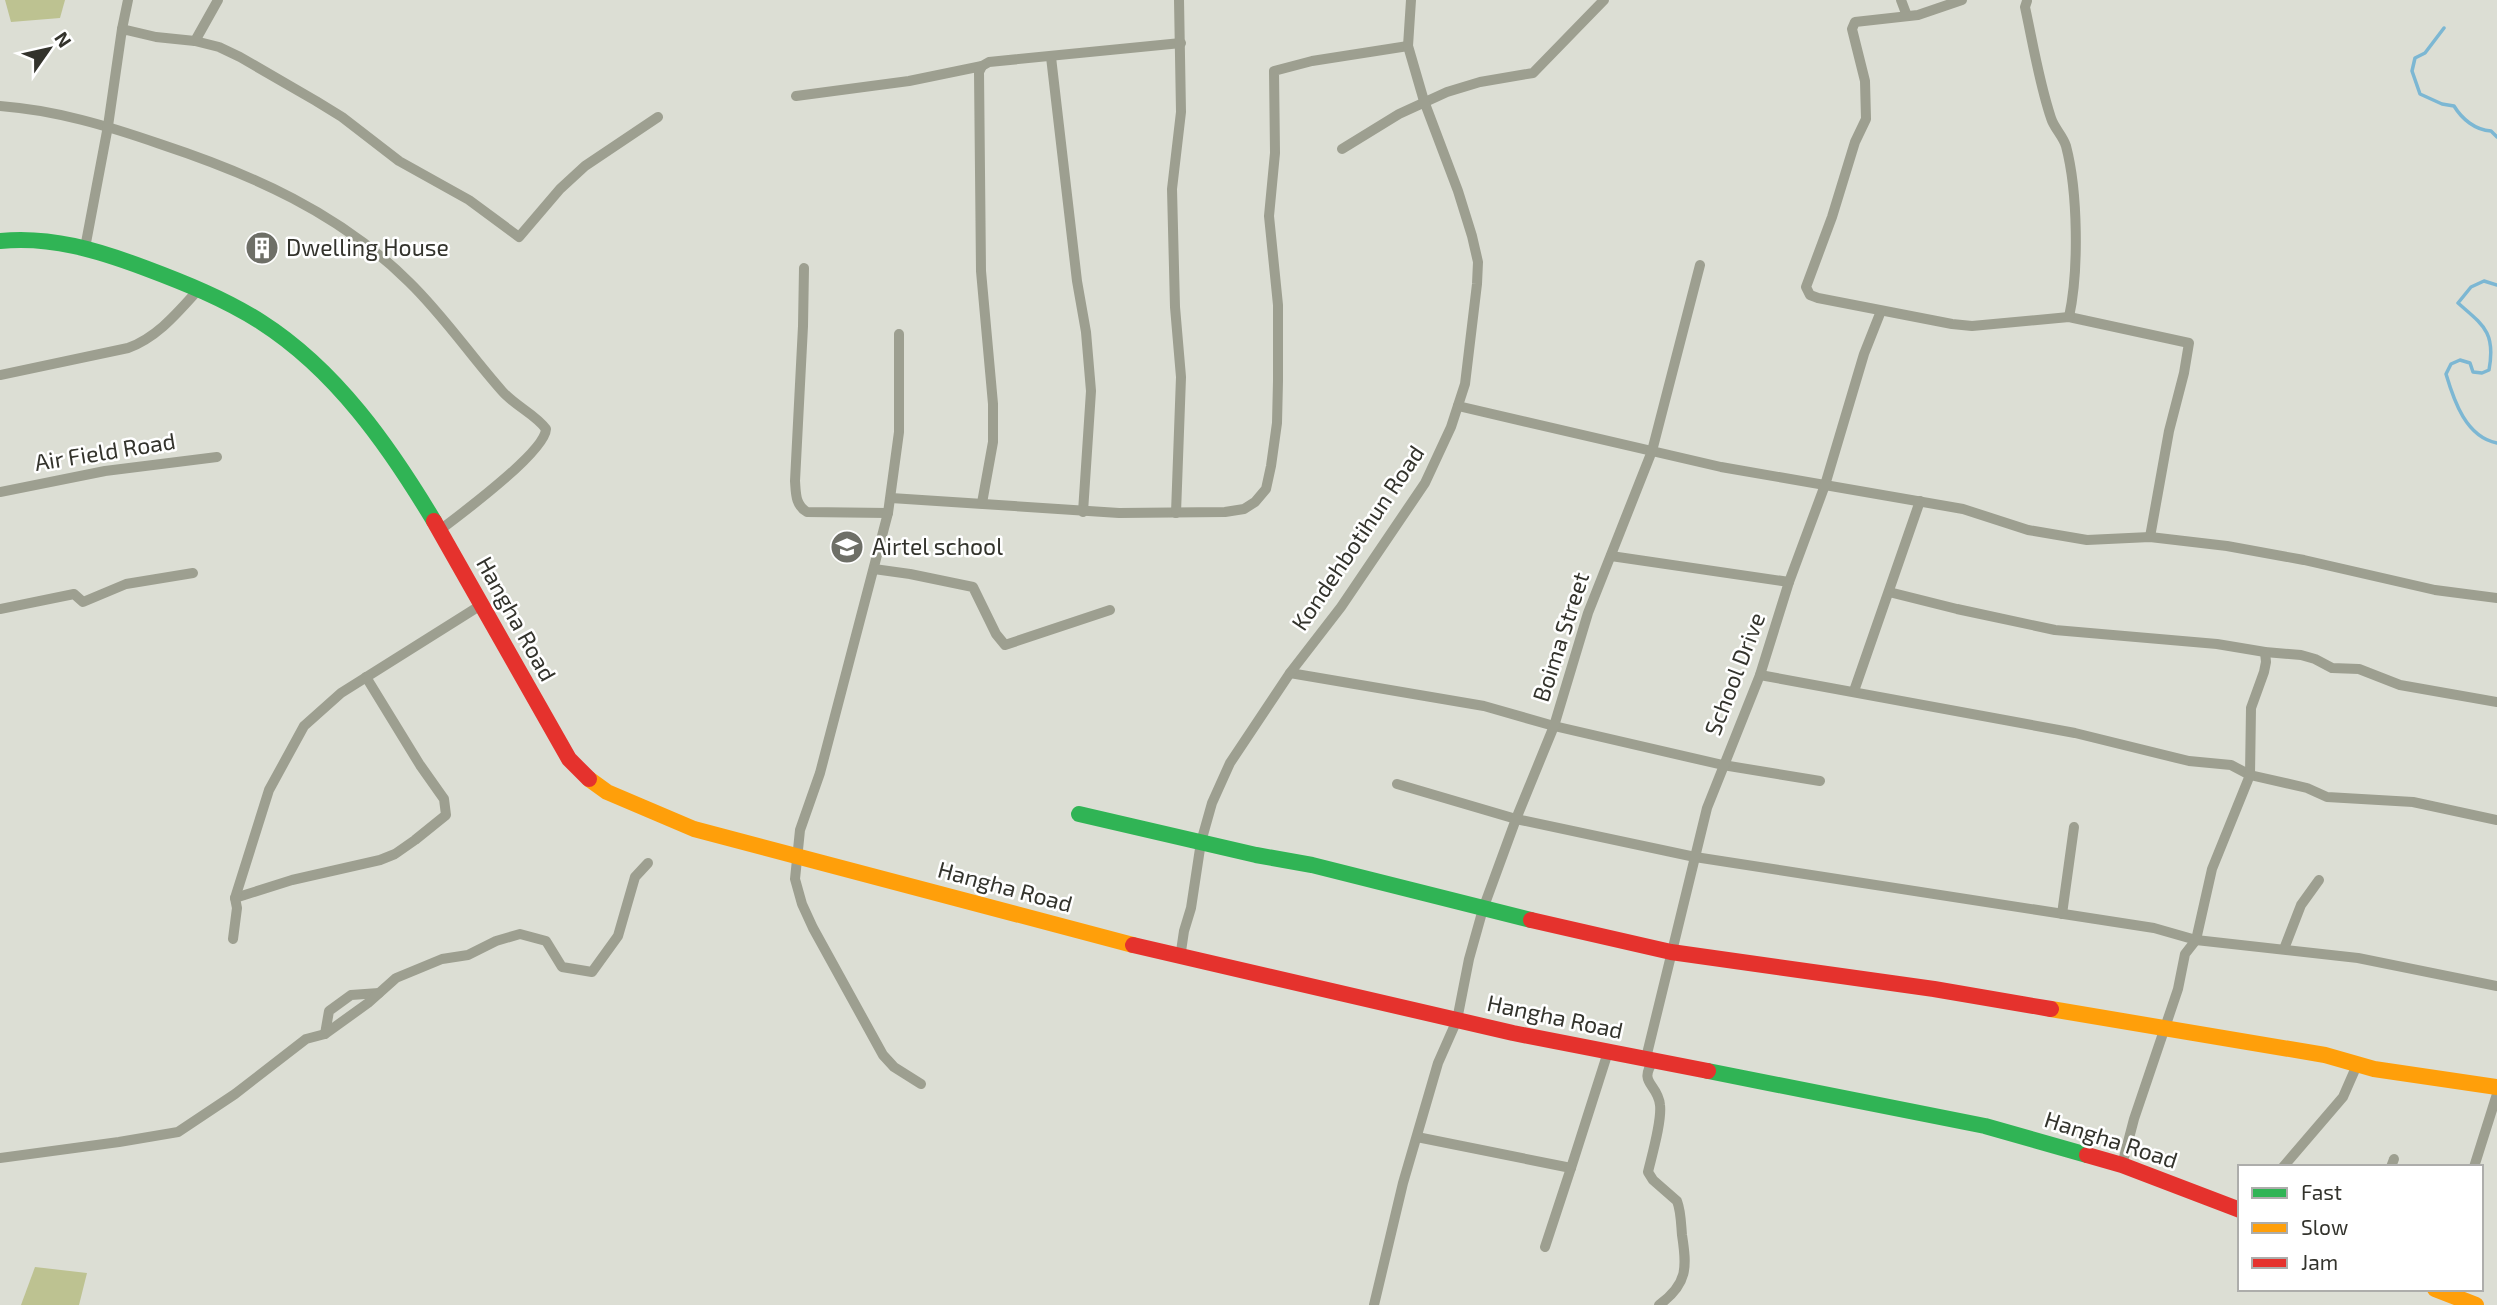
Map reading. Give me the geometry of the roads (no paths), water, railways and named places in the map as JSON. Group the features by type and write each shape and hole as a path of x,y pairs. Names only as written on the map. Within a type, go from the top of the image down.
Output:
{"main road":[{"name":"Hangha Road","path":"0,241 43,241 85,248 199,289 260,321 293,344 326,374 404,472 440,530 569,759 607,792 694,829 1180,958 1608,1052 1985,1126 2122,1165 2238,1208"},
{"path":"1079,814 1325,869 1671,952 1934,989 2325,1055 2374,1069 2497,1087"},
{"path":"2440,1291 2476,1305"}],"street":[{"path":"85,248 128,0"},
{"path":"195,41 218,0"},
{"path":"1176,513 1181,377 1175,307 1172,188 1181,112 1179,0"},
{"name":"Kondehbotihun Road","path":"1180,958 1201,842 1212,803 1230,763 1290,673 1341,607 1425,483 1441,452 1458,406 1468,364 1478,262 1458,191 1424,101 1408,47 1411,0"},
{"path":"1342,149 1373,128 1424,101 1480,82 1533,73 1604,0"},
{"path":"1901,0 1907,16"},
{"path":"1962,0 1932,11 1855,22 1852,29 1865,81 1866,119 1855,142 1840,195 1806,287 1810,295 1818,298 1972,326 2069,317 2189,342 2150,537"},
{"path":"2028,0 2025,7 2045,96 2052,121 2066,144 2075,193 2073,298 2069,317"},
{"path":"122,29 156,37 195,41 219,47 240,57 342,117 399,161 468,200 519,237 560,189 585,166 658,117"},
{"path":"796,96 909,80 982,66 989,62 1181,43"},
{"path":"891,498 1083,512 1225,512 1244,509 1255,502 1266,489 1276,423 1278,381 1278,305 1269,216 1276,122 1274,71 1312,61 1408,47"},
{"path":"1051,57 1091,391 1083,512"},
{"path":"982,66 979,72 981,271 993,404 993,442 982,503"},
{"path":"0,107 44,112 108,126 226,166 316,211 356,238 408,281 459,337 505,394 546,429 543,441 487,493 440,530"},
{"name":"Boima Street","path":"1376,1303 1398,1207 1438,1063 1457,1020 1469,959 1483,909 1553,726 1588,613 1652,451 1700,265"},
{"path":"804,268 795,481 797,501 801,509 807,512 888,513"},
{"path":"0,375 128,348 144,342 199,289"},
{"name":"School Drive","path":"1659,1305 1680,1285 1685,1272 1677,1201 1653,1180 1648,1172 1661,1107 1646,1077 1671,952 1707,808 1760,675 1789,582 1825,485 1864,354 1881,311"},
{"path":"899,334 899,432 891,498 820,773 800,830 795,879 813,928 883,1055 894,1067 921,1084"},
{"path":"1458,406 1721,467 1963,509 2028,530 2087,540 2150,537 2227,546 2304,560 2435,590 2497,598"},
{"name":"Air Field Road","path":"0,492 106,471 217,457"},
{"path":"1854,691 1920,501"},
{"path":"1611,556 1789,582"},
{"path":"874,569 973,587 996,634 1005,645 1110,610"},
{"path":"0,609 74,594 83,602 125,584 193,573"},
{"path":"1889,592 2055,630 2217,643 2265,652 2301,655 2332,668 2359,669 2400,685 2497,702"},
{"path":"233,939 237,908 235,898 269,789 295,740 317,712 366,677 481,604"},
{"path":"2122,1165 2134,1119 2178,989 2185,954 2196,940 2212,869 2250,775 2252,708 2264,672 2265,652"},
{"path":"1290,673 1484,706 1553,726 1723,765 1820,781"},
{"path":"1760,675 2075,733 2189,761 2231,765 2250,775 2307,788 2327,797 2413,802 2497,820"},
{"path":"235,898 292,880 380,860 395,854 446,815 444,799 366,677"},
{"path":"1397,784 1516,819 1695,857 2154,928 2196,940 2358,958 2497,986"},
{"path":"2062,914 2074,827"},
{"path":"0,1158 178,1132 235,1094 306,1039 325,1034 396,978 442,959 468,955 496,941 520,934 546,941 562,967 593,972 618,936 635,877 648,863"},
{"path":"2284,949 2301,905 2319,880"},
{"path":"325,1034 329,1011 351,995 379,993"},
{"path":"1545,1247 1608,1052"},
{"path":"2285,1165 2343,1097 2357,1065"},
{"path":"2475,1165 2497,1094"},
{"path":"1417,1137 1571,1168"}],"waterway":[{"path":"2444,28 2425,53 2415,58 2412,71 2420,94 2442,104 2454,106 2470,123 2491,131 2497,137"},
{"path":"2497,285 2484,281 2471,287 2458,303 2486,330 2491,347 2489,370 2482,373 2473,372 2470,363 2460,360 2451,364 2446,374 2457,406 2469,426 2486,439 2497,443"}],"place":[{"name":"Dwelling House","path":"262,248"},
{"name":"Airtel school","path":"847,547"}]}
